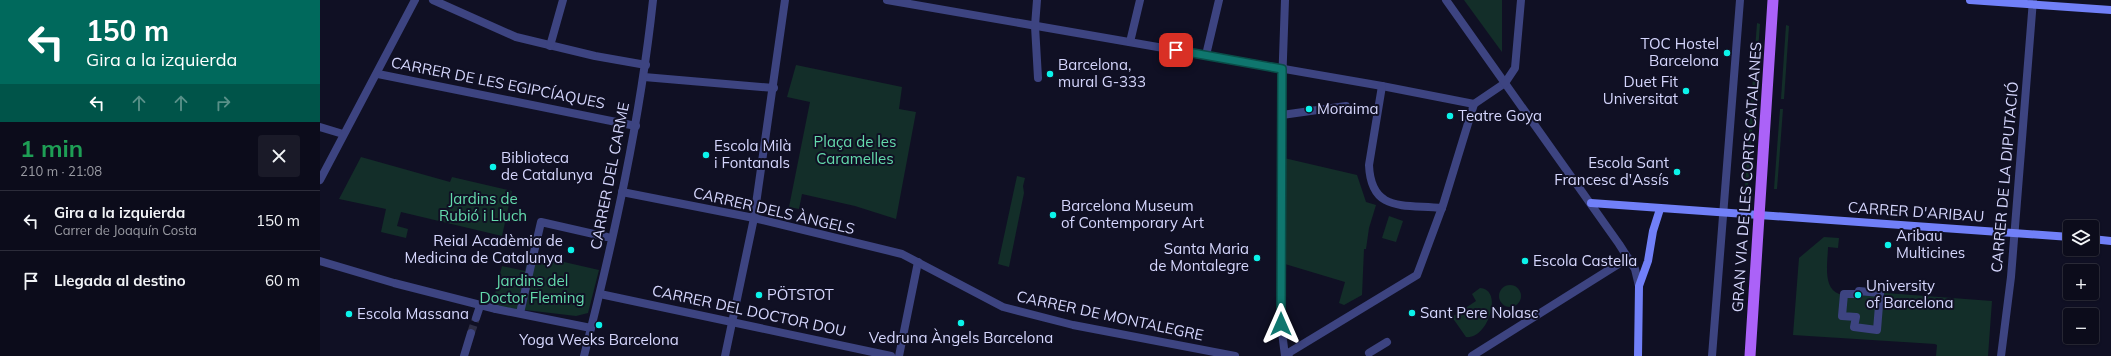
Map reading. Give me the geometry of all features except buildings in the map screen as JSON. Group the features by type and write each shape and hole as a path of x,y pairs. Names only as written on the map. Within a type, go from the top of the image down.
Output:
{"main road":[{"name":"GRAN VIA DE LES CORTS CATALANES","path":"1750,356 1773,0"},
{"path":"1970,0 2033,2 2111,10"},
{"name":"CARRER D'ARIBAU","path":"1590,203 2063,237"},
{"path":"1638,356 1639,286 1648,261 1653,231 1660,209"},
{"path":"2099,240 2111,241"}],"street":[{"path":"320,180 343,134 378,74 415,0"},
{"path":"433,0 516,37 595,56 646,65"},
{"path":"550,46 562,0"},
{"name":"CARRER DEL CARME","path":"584,356 600,294 636,126 646,65 653,0"},
{"path":"725,356 754,218 774,88 785,0"},
{"path":"887,0 1382,86 1474,104"},
{"path":"1037,0 1035,26 1038,78"},
{"path":"1130,42 1140,0"},
{"path":"1206,55 1218,0"},
{"path":"1285,0 1282,69 1281,324 1287,356"},
{"path":"1446,0 1636,269 1639,286"},
{"path":"1287,356 1290,352 1418,275 1442,208 1474,104 1504,82 1515,68 1521,0"},
{"path":"1712,356 1740,0"},
{"name":"CARRER DE LA DIPUTACIÓ","path":"2001,356 2015,233 2033,2"},
{"name":"CARRER DE LES EGIPCÍAQUES","path":"378,74 636,126"},
{"path":"644,77 774,88"},
{"path":"1382,86 1369,165 1369,178 1373,190 1387,202 1442,208"},
{"path":"1282,115 1346,106"},
{"path":"320,127 343,134"},
{"name":"CARRER DELS ÀNGELS","path":"622,192 754,218 902,254 918,262"},
{"path":"520,313 541,222 607,237"},
{"path":"1472,356 1628,258"},
{"path":"320,261 496,310 520,313 591,328"},
{"path":"899,356 918,262"},
{"name":"CARRER DE MONTALEGRE","path":"918,262 1003,307 1072,325 1235,356"},
{"path":"1859,291 1880,293 1877,330 1854,327 1856,317 1842,316 1844,294 1859,294 1859,291"},
{"name":"CARRER DEL DOCTOR DOU","path":"600,294 892,356"},
{"path":"476,318 480,306"},
{"path":"464,356 471,333"},
{"path":"1369,353 1387,342"}],"green space":[{"path":"1464,0 1502,0 1502,52 1499,48"},
{"path":"1757,23 1760,24 1748,187 1745,186"},
{"path":"1786,25 1789,26 1784,99 1781,99"},
{"name":"Plaça de les Caramelles","path":"796,65 902,87 899,109 916,112 896,219 855,206 802,194 799,209 789,207 810,102 787,97"},
{"path":"1780,109 1783,109 1777,189 1774,189"},
{"name":"Jardins de Rubió i Lluch","path":"361,157 450,182 452,177 512,191 502,236 401,212 397,226 408,229 406,238 381,232 386,209 339,199"},
{"path":"1284,158 1357,175 1366,202 1376,205 1369,228 1366,249 1364,249 1362,295 1344,305 1339,303 1345,282 1285,264"},
{"path":"1017,176 1025,178 1023,186 1024,193 1009,267 998,264"},
{"path":"1389,216 1403,221 1396,242 1382,238"},
{"name":"University of Barcelona","path":"1824,237 1839,238 1838,248 1828,247 1827,273 1830,286 1839,294 1859,294 1859,291 1992,301 1988,356 1936,356 1937,345 1935,344 1793,335 1799,258"},
{"name":"Jardins del Doctor Fleming","path":"529,254 599,270 588,313 576,316 492,306 502,266 525,271"},
{"path":"1510,285 1518,288 1521,296 1518,304 1510,307 1502,304 1499,296 1502,288"},
{"path":"1480,288 1487,291 1491,296 1492,305 1490,314 1481,331 1474,336 1466,337 1452,317 1476,301 1472,294"}],"tunnel":[{"path":"471,333 476,318"}],"place":[{"name":"TOC Hostel Barcelona","path":"1727,53"},
{"name":"Barcelona, mural G-333","path":"1050,74"},
{"name":"Duet Fit Universitat","path":"1686,91"},
{"name":"Moraima","path":"1309,109"},
{"name":"Teatre Goya","path":"1450,116"},
{"name":"Escola Milà i Fontanals","path":"706,155"},
{"name":"Biblioteca de Catalunya","path":"493,167"},
{"name":"Escola Sant Francesc d'Assís","path":"1677,172"},
{"name":"Barcelona Museum of Contemporary Art","path":"1053,215"},
{"name":"Aribau Multicines","path":"1888,245"},
{"name":"Reial Acadèmia de Medicina de Catalunya","path":"571,250"},
{"name":"Santa Maria de Montalegre","path":"1257,258"},
{"name":"Escola Castella","path":"1525,261"},
{"name":"PÖTSTOT","path":"759,295"},
{"name":"University of Barcelona","path":"1858,295"},
{"name":"Sant Pere Nolasc","path":"1412,313"},
{"name":"Escola Massana","path":"349,314"},
{"name":"Vedruna Àngels Barcelona","path":"961,323"},
{"name":"Yoga Weeks Barcelona","path":"599,325"}],"route":[{"path":"1176,50 1282,69 1281,324"}]}
